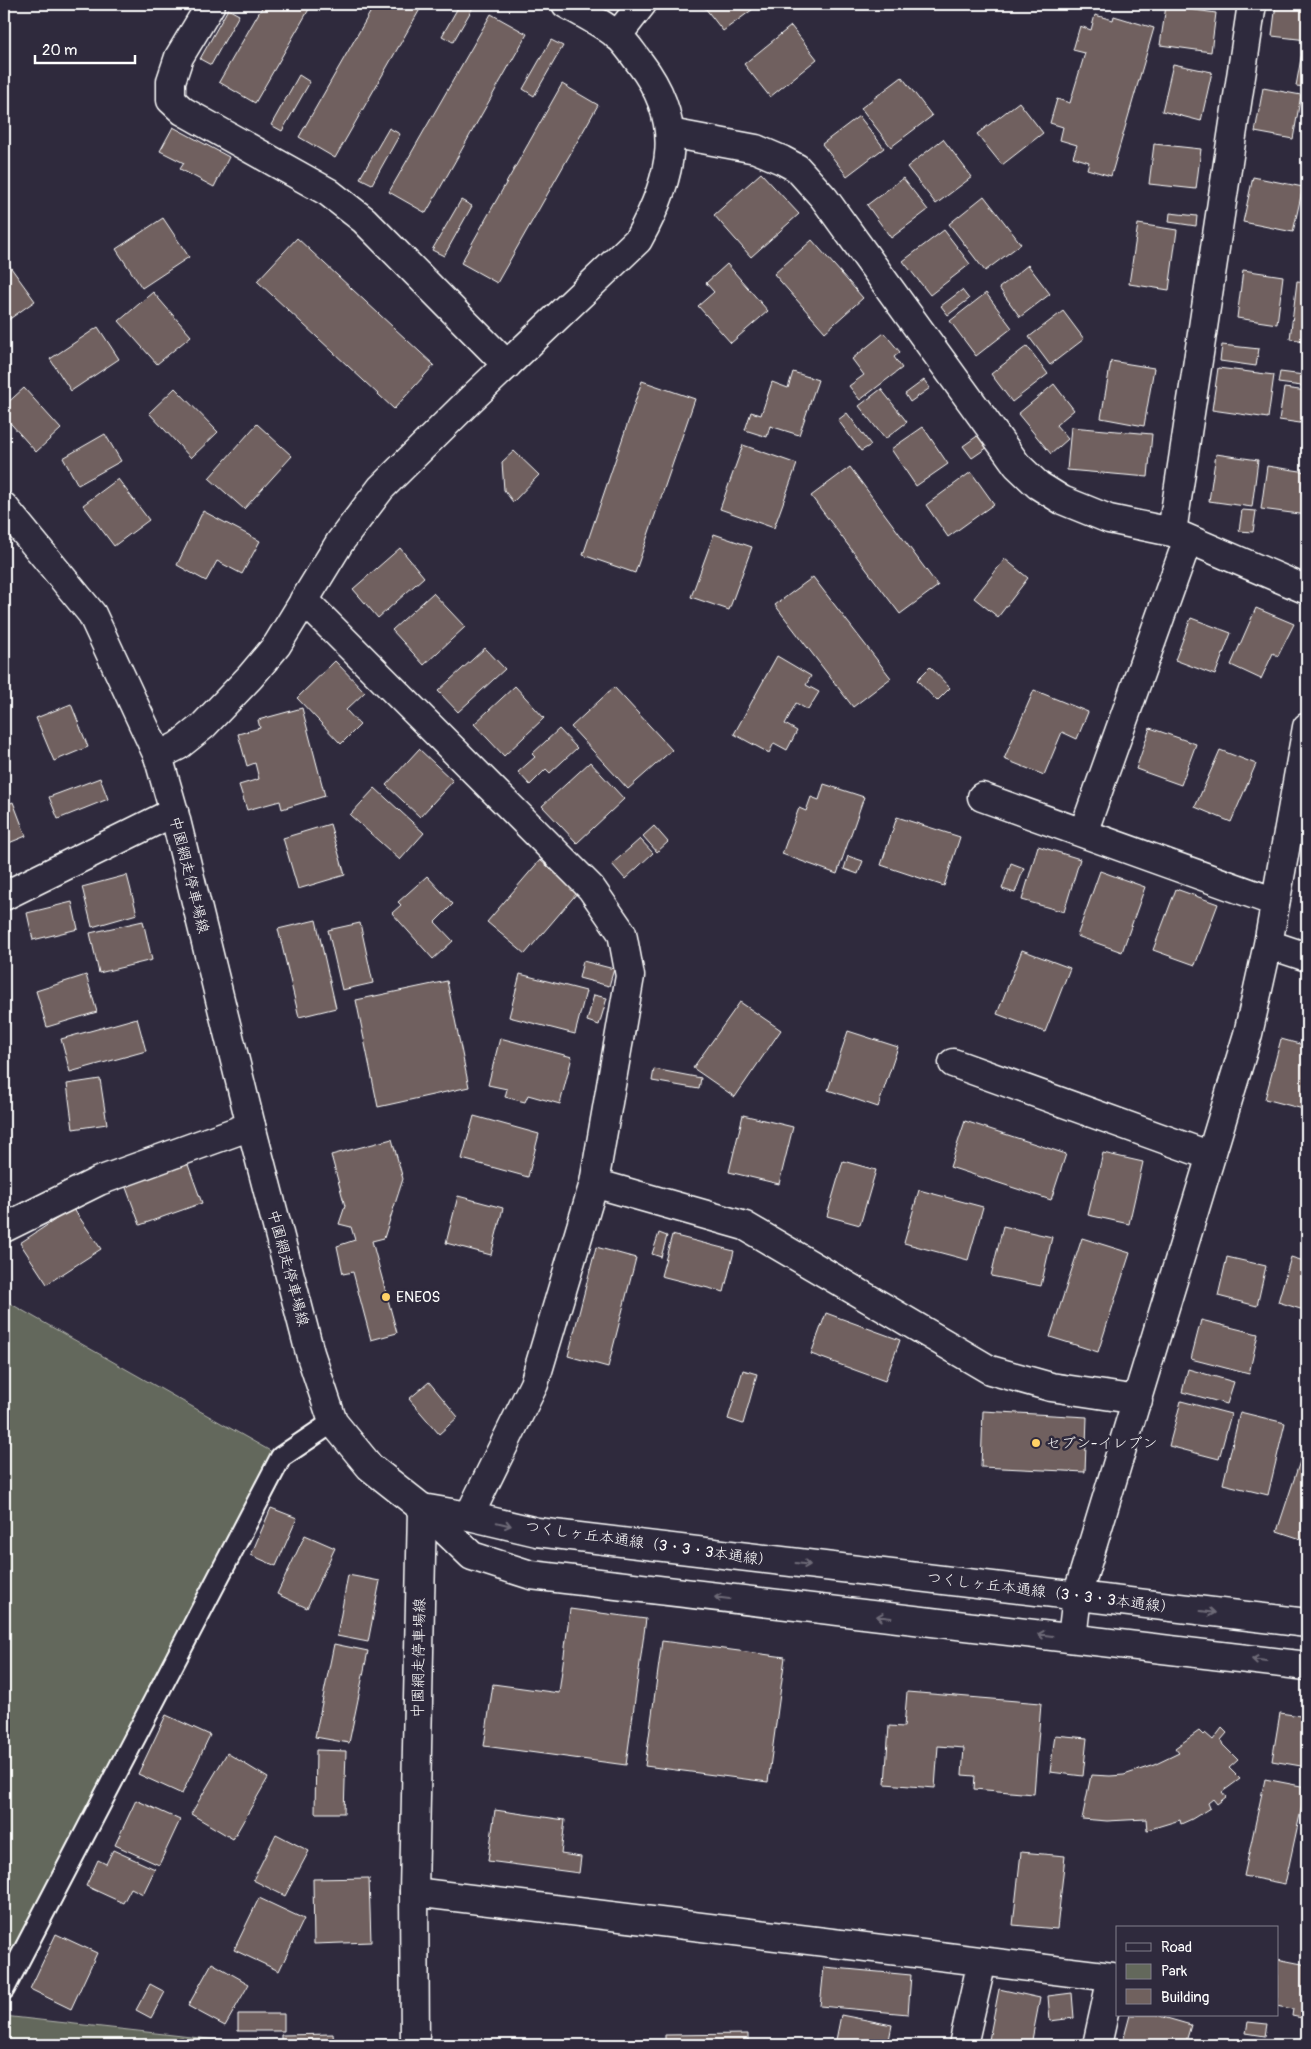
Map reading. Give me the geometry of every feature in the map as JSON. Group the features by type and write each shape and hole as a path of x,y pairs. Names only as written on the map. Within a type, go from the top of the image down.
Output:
{"street":[{"path":"211,4 179,57 172,80 171,100 183,112 328,192 364,220 507,365"},
{"path":"158,756 178,746 214,716 277,645 340,542 382,488 638,240 654,211 663,187 670,133 660,95 651,77 618,36 566,4"},
{"path":"618,36 642,4"},
{"path":"1083,833 1180,535 1252,4"},
{"path":"670,133 756,150 797,168 829,205 1018,465 1038,485 1062,500 1109,519 1180,535 1307,590"},
{"name":"中園網走停車場線","path":"4,508 92,614 158,756 174,812 251,1126 310,1353 333,1422 370,1468 422,1508 414,1892 415,2045"},
{"path":"304,600 591,888 622,933 630,976 594,1183 534,1384 469,1516"},
{"path":"1072,1638 1078,1596 1248,1034 1268,944 1275,902 1303,780 1307,727"},
{"path":"982,797 1275,902"},
{"path":"4,896 174,812"},
{"path":"1268,944 1307,957"},
{"path":"953,1063 1211,1156"},
{"path":"4,1228 99,1181 251,1126"},
{"path":"594,1183 745,1226 990,1370 1050,1387 1138,1400"},
{"path":"422,1508 472,1556 531,1575 1307,1666"},
{"name":"つくしヶ丘本通線（3・3・3本通線）","path":"422,1508 469,1516 537,1532 1307,1623"},
{"path":"414,1892 1112,1977 1097,2045"},
{"path":"964,2045 982,1961"}],"lane":[{"path":"4,1990 281,1457 333,1422"}],"green space":[{"path":"4,1300 281,1457 4,1989"},
{"path":"4,2016 262,2045 4,2045"}],"building":[{"path":"264,4 312,4 255,103 219,82"},
{"path":"375,4 423,4 335,158 299,137"},
{"path":"460,4 475,4 453,42 442,36"},
{"path":"702,4 760,4 723,31"},
{"path":"1276,4 1307,4 1307,40 1272,36"},
{"path":"1166,6 1216,13 1211,52 1160,45"},
{"path":"228,9 239,15 211,65 200,59"},
{"path":"491,14 527,34 426,213 389,192"},
{"path":"1095,15 1113,20 1114,16 1154,28 1111,176 1087,169 1089,162 1073,157 1077,145 1060,140 1063,127 1050,123 1057,99 1070,103 1085,53 1073,50 1080,26 1091,30"},
{"path":"791,26 817,59 770,97 744,64"},
{"path":"551,40 563,46 534,96 523,89"},
{"path":"1303,47 1307,47 1307,87 1296,86"},
{"path":"1173,64 1212,72 1201,121 1162,111"},
{"path":"299,75 310,82 282,131 271,125"},
{"path":"902,77 932,116 891,147 861,108"},
{"path":"562,84 598,105 497,283 461,263"},
{"path":"1263,88 1301,95 1293,139 1255,132"},
{"path":"1019,102 1043,133 1002,165 977,134"},
{"path":"859,116 884,148 847,176 822,144"},
{"path":"173,127 229,157 214,187 180,169 184,163 160,151"},
{"path":"389,128 400,134 372,184 360,178"},
{"path":"943,139 972,177 936,204 907,167"},
{"path":"1154,144 1201,149 1196,189 1149,184"},
{"path":"761,173 799,214 751,257 714,215"},
{"path":"1253,177 1303,187 1293,232 1243,222"},
{"path":"903,178 928,210 891,238 867,205"},
{"path":"984,196 1021,244 985,271 949,224"},
{"path":"461,200 472,206 444,256 432,250"},
{"path":"1170,213 1197,216 1196,226 1169,222"},
{"path":"163,218 189,257 142,288 116,249"},
{"path":"1138,224 1177,230 1169,290 1129,284"},
{"path":"944,230 970,264 930,295 903,261"},
{"path":"297,238 434,365 394,409 257,281"},
{"path":"812,240 863,298 825,332 774,274"},
{"path":"6,261 35,301 4,323 4,263"},
{"path":"727,264 768,311 731,343 698,306 714,292 706,283"},
{"path":"1028,265 1050,294 1020,317 999,288"},
{"path":"1243,270 1283,276 1277,324 1237,318"},
{"path":"1297,281 1307,282 1307,341 1290,339"},
{"path":"962,290 969,299 948,315 941,306"},
{"path":"153,292 191,336 157,364 119,321"},
{"path":"986,293 1012,328 976,356 950,321"},
{"path":"1063,311 1084,339 1050,365 1029,337"},
{"path":"98,327 119,359 71,391 50,359"},
{"path":"884,333 900,352 894,357 902,368 860,400 849,386 864,375 852,359"},
{"path":"1222,345 1259,349 1256,366 1220,361"},
{"path":"1027,346 1048,374 1012,402 991,374"},
{"path":"1111,361 1154,368 1144,426 1101,418"},
{"path":"1218,368 1274,375 1268,418 1212,410"},
{"path":"793,372 818,380 799,435 770,426 767,437 745,430 751,412 761,415 772,382 788,388"},
{"path":"1280,372 1304,375 1302,386 1278,383"},
{"path":"924,380 930,388 910,402 905,394"},
{"path":"642,381 695,399 635,573 583,555"},
{"path":"1054,384 1074,410 1056,425 1068,439 1051,454 1018,414"},
{"path":"24,388 61,429 36,452 4,416 4,406"},
{"path":"175,388 218,432 191,458 149,413"},
{"path":"1284,388 1307,391 1307,424 1279,420"},
{"path":"881,389 907,422 885,439 859,406"},
{"path":"847,413 871,445 861,451 838,420"},
{"path":"257,424 292,456 244,509 209,478"},
{"path":"923,427 948,464 916,486 891,449"},
{"path":"1071,427 1152,434 1148,477 1067,470"},
{"path":"983,432 991,445 972,458 963,446"},
{"path":"105,434 121,461 78,485 63,458"},
{"path":"743,445 797,464 774,528 720,509"},
{"path":"514,451 539,475 513,502 504,490 502,462"},
{"path":"1216,454 1258,460 1252,507 1209,501"},
{"path":"1267,466 1307,472 1307,515 1261,509"},
{"path":"850,467 938,586 900,614 811,496"},
{"path":"971,472 994,504 948,537 926,505"},
{"path":"118,479 149,520 114,546 83,505"},
{"path":"1242,510 1256,511 1253,532 1239,531"},
{"path":"203,511 260,541 242,574 217,561 206,581 177,565"},
{"path":"714,534 752,547 729,610 691,597"},
{"path":"400,548 424,577 378,618 353,589"},
{"path":"1005,559 1028,578 998,617 974,598"},
{"path":"813,577 891,678 853,707 775,605"},
{"path":"433,593 465,627 424,665 392,630"},
{"path":"1256,608 1294,624 1278,656 1273,653 1261,679 1231,665"},
{"path":"1191,618 1231,633 1215,675 1175,660"},
{"path":"485,648 505,669 458,712 438,691"},
{"path":"777,656 811,676 806,685 819,692 808,710 796,703 785,724 797,731 787,750 774,743 769,753 734,734"},
{"path":"335,661 365,692 346,710 360,725 341,744 297,698"},
{"path":"930,667 950,688 937,701 917,680"},
{"path":"515,686 544,718 504,756 474,724"},
{"path":"614,687 672,750 628,789 571,727"},
{"path":"1034,690 1088,712 1077,739 1062,732 1044,775 1004,759"},
{"path":"71,704 88,747 54,761 36,718"},
{"path":"302,708 325,796 282,809 280,801 247,810 239,785 259,779 255,763 247,766 238,734 260,728 258,720"},
{"path":"1150,728 1196,744 1181,785 1136,769"},
{"path":"559,729 577,748 550,773 546,769 530,785 518,772 535,757 532,754"},
{"path":"419,749 453,781 420,817 386,785"},
{"path":"1220,750 1256,764 1231,822 1195,807"},
{"path":"590,762 624,799 577,843 542,806"},
{"path":"100,778 108,799 58,819 49,797"},
{"path":"824,784 864,797 837,874 782,854 799,808 806,811 811,797 819,800"},
{"path":"375,788 424,833 400,860 350,815"},
{"path":"13,802 26,836 4,845 4,806"},
{"path":"897,817 960,837 944,886 881,865"},
{"path":"330,824 345,875 298,889 283,838"},
{"path":"654,826 668,842 657,852 643,836"},
{"path":"640,839 653,853 625,879 612,864"},
{"path":"1038,846 1080,859 1064,912 1022,900"},
{"path":"848,856 863,861 858,874 844,869"},
{"path":"540,860 578,892 525,954 487,922"},
{"path":"1011,863 1024,868 1015,893 1002,889"},
{"path":"1100,871 1145,887 1122,952 1077,936"},
{"path":"127,875 137,914 92,927 82,887"},
{"path":"427,876 453,904 435,922 453,941 433,959 392,913 401,905 398,902"},
{"path":"1176,889 1218,904 1195,965 1153,950"},
{"path":"72,902 78,929 33,940 27,913"},
{"path":"316,920 336,1008 299,1017 278,929"},
{"path":"143,921 152,960 99,973 90,933"},
{"path":"360,923 373,983 342,990 328,930"},
{"path":"1022,950 1070,968 1045,1032 997,1014"},
{"path":"583,961 614,969 609,986 579,978"},
{"path":"520,974 586,991 575,1034 509,1017"},
{"path":"86,975 97,1012 47,1027 36,991"},
{"path":"447,981 469,1087 378,1107 356,1000"},
{"path":"594,995 607,998 599,1025 587,1021"},
{"path":"740,1002 781,1030 735,1097 693,1068"},
{"path":"137,1018 146,1051 70,1072 61,1039"},
{"path":"848,1031 898,1047 878,1107 828,1090"},
{"path":"500,1038 572,1057 560,1104 528,1095 525,1102 505,1097 507,1089 488,1085"},
{"path":"1281,1039 1307,1046 1307,1110 1265,1099"},
{"path":"654,1069 701,1078 699,1089 652,1081"},
{"path":"100,1079 107,1124 73,1129 67,1084"},
{"path":"743,1115 793,1127 779,1184 729,1172"},
{"path":"474,1116 539,1134 528,1177 462,1159"},
{"path":"965,1121 1066,1154 1051,1200 950,1167"},
{"path":"392,1139 403,1179 384,1238 372,1241 397,1333 371,1340 353,1272 343,1274 337,1246 355,1240 351,1227 339,1224 345,1206 331,1155"},
{"path":"1103,1153 1143,1162 1129,1224 1088,1215"},
{"path":"843,1161 876,1170 860,1225 827,1216"},
{"path":"187,1162 202,1203 140,1225 125,1185"},
{"path":"919,1190 983,1207 968,1260 904,1243"},
{"path":"458,1196 503,1208 491,1255 446,1243"},
{"path":"73,1208 101,1249 47,1284 20,1243"},
{"path":"1003,1226 1052,1237 1041,1286 991,1276"},
{"path":"659,1233 667,1236 661,1257 652,1254"},
{"path":"672,1235 734,1251 724,1292 661,1276"},
{"path":"1082,1238 1130,1253 1098,1352 1050,1337"},
{"path":"596,1247 636,1258 608,1367 568,1356"},
{"path":"1227,1257 1266,1266 1257,1306 1218,1296"},
{"path":"1291,1257 1307,1262 1307,1311 1278,1302"},
{"path":"826,1313 900,1340 885,1381 811,1354"},
{"path":"1201,1320 1258,1334 1249,1374 1191,1359"},
{"path":"1188,1369 1234,1382 1227,1404 1182,1392"},
{"path":"743,1370 757,1374 743,1424 728,1419"},
{"path":"429,1382 458,1417 439,1434 409,1399"},
{"path":"1181,1401 1231,1414 1219,1459 1169,1446"},
{"path":"983,1411 1087,1417 1085,1472 981,1467"},
{"path":"1240,1412 1285,1423 1268,1495 1223,1484"},
{"path":"1307,1440 1307,1541 1277,1531"},
{"path":"271,1508 297,1518 276,1566 251,1555"},
{"path":"305,1535 335,1548 307,1608 277,1594"},
{"path":"348,1575 380,1581 368,1642 337,1636"},
{"path":"570,1609 646,1619 626,1765 484,1746 493,1684 559,1693"},
{"path":"662,1641 785,1657 768,1782 645,1766"},
{"path":"334,1644 368,1651 349,1743 315,1737"},
{"path":"907,1692 1041,1703 1034,1794 974,1789 975,1776 962,1775 964,1748 938,1746 935,1788 885,1784 889,1726 904,1727"},
{"path":"1280,1713 1307,1717 1307,1767 1272,1761"},
{"path":"166,1715 210,1735 182,1794 138,1774"},
{"path":"1222,1728 1227,1733 1221,1740 1223,1745 1238,1760 1229,1768 1240,1779 1222,1792 1226,1797 1217,1804 1213,1799 1208,1803 1210,1808 1181,1824 1180,1820 1147,1830 1146,1819 1107,1821 1082,1819 1091,1775 1124,1775 1154,1765 1179,1753 1175,1748 1199,1731 1203,1735 1205,1733 1213,1740"},
{"path":"1055,1735 1087,1738 1083,1776 1050,1772"},
{"path":"316,1750 346,1751 344,1813 315,1813"},
{"path":"227,1753 268,1778 233,1839 191,1814"},
{"path":"1265,1779 1306,1787 1285,1884 1244,1876"},
{"path":"136,1800 180,1820 159,1865 115,1845"},
{"path":"495,1810 565,1820 561,1854 581,1857 579,1873 488,1861"},
{"path":"276,1834 309,1851 285,1896 253,1880"},
{"path":"113,1850 155,1869 143,1894 131,1888 123,1903 86,1886 98,1860 106,1864"},
{"path":"1021,1852 1065,1856 1057,1929 1013,1925"},
{"path":"369,1878 371,1942 314,1944 313,1879"},
{"path":"259,1898 304,1919 279,1971 234,1950"},
{"path":"56,1934 97,1953 71,2009 30,1989"},
{"path":"1278,1959 1307,1965 1307,2019 1292,2016 1293,2009 1278,2006"},
{"path":"212,1963 249,1984 225,2026 188,2006"},
{"path":"824,1967 911,1975 908,2014 820,2006"},
{"path":"150,1984 165,1992 151,2018 136,2010"},
{"path":"999,1989 1040,1998 1031,2045 988,2045"},
{"path":"1072,1993 1074,2018 1050,2021 1048,1996"},
{"path":"238,2014 284,2014 284,2031 238,2031"},
{"path":"841,2015 892,2025 888,2045 835,2045"},
{"path":"1130,2016 1160,2016 1191,2025 1185,2045 1122,2045"},
{"path":"1248,2022 1267,2024 1265,2036 1246,2033"},
{"path":"333,2034 334,2045 281,2045 281,2035"},
{"path":"748,2034 748,2045 665,2045 665,2035"}],"place":[{"name":"ENEOS","path":"386,1297"},
{"name":"セブン-イレブン","path":"1036,1443"}]}
